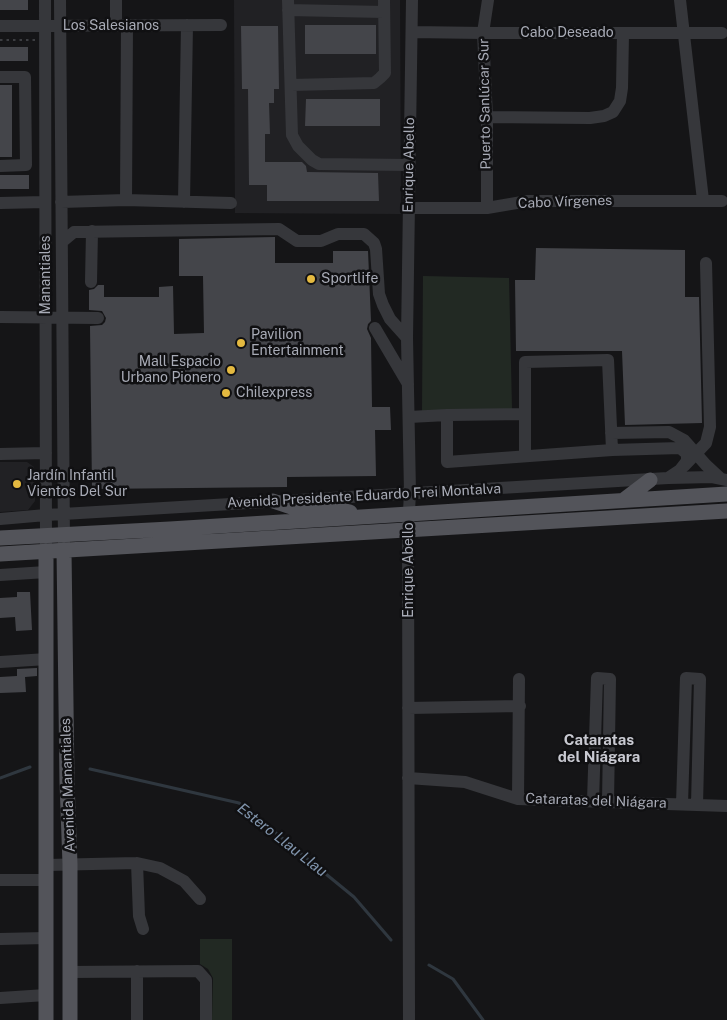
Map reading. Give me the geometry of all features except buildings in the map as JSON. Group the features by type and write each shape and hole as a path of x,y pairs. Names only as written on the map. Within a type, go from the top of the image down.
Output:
{"main road":[{"path":"625,499 650,480"},
{"name":"Avenida Presidente Eduardo Frei Montalva","path":"0,554 408,522 625,499 727,494"},
{"path":"273,501 298,508 342,510 363,517"},
{"name":"Avenida Presidente Eduardo Frei Montalva","path":"0,538 363,517 408,522 727,511"},
{"name":"Avenida Manantiales","path":"64,550 65,695 70,864 70,1020"},
{"name":"Avenida Manantiales","path":"46,551 46,1020"}],"street":[{"name":"Manantiales","path":"45,0 46,551"},
{"name":"Manantiales","path":"60,0 64,550"},
{"path":"116,0 121,25 126,200"},
{"name":"Enrique Abello","path":"408,1020 408,522 410,493 407,338 412,0"},
{"name":"Puerto Sanlúcar Sur","path":"487,208 487,117 483,33 488,0"},
{"path":"680,0 703,200"},
{"path":"291,85 374,83 380,78 385,73 384,6 288,5 292,135 298,146 318,164 409,164"},
{"path":"184,202 187,25"},
{"name":"Los Salesianos","path":"0,26 221,25"},
{"name":"Cabo Deseado","path":"412,32 722,33"},
{"path":"487,117 590,118 604,116 613,112 620,101 622,88 623,34"},
{"path":"0,77 25,77 26,165 0,166"},
{"path":"61,202 126,200 231,203"},
{"name":"Cabo Vírgenes","path":"408,208 487,208 528,201 722,201"},
{"path":"0,203 45,202"},
{"path":"62,242 74,232 279,229 297,241 321,241 338,234 364,234 374,243 376,249 379,294 383,305 390,319 407,338"},
{"path":"91,282 92,232"},
{"path":"668,478 684,466 706,443 710,427 706,263"},
{"path":"0,317 98,318"},
{"path":"408,363 378,333 408,385"},
{"path":"525,456 525,362 608,360 612,450"},
{"path":"409,417 525,414"},
{"path":"447,416 447,462 612,450 680,448 687,454 687,461 684,466"},
{"path":"611,433 669,432 684,440 706,465 724,479"},
{"path":"0,454 46,453"},
{"name":"Avenida Presidente Eduardo Frei Montalva","path":"0,519 668,478 724,479"},
{"path":"0,574 46,572"},
{"path":"0,662 46,659"},
{"path":"593,801 597,678 610,679 608,802"},
{"path":"682,804 686,678 700,679 697,805"},
{"path":"518,799 519,679"},
{"path":"408,708 520,706"},
{"name":"Cataratas del Niágara","path":"408,778 465,782 518,799 727,806"},
{"path":"137,863 139,916 143,930"},
{"path":"47,865 137,863 160,868 184,881 200,899"},
{"path":"0,880 47,880"},
{"path":"0,939 46,938"},
{"path":"70,972 194,970 202,974 206,980 206,1020"},
{"path":"137,971 137,1020"},
{"path":"0,998 46,995"}],"path":[{"path":"0,40 45,39"}],"shaded area":[{"path":"234,0 400,0 401,214 235,213"},
{"path":"423,276 509,278 512,409 422,411"},
{"name":"Jardín Infantil Vientos Del Sur","path":"0,462 27,462 34,467 35,501 28,510 0,512"},
{"path":"200,939 232,939 232,1020 212,1020 213,978 208,969 200,964"}],"waterway":[{"name":"Estero Llau Llau","path":"0,778 30,767"},
{"name":"Estero Llau Llau","path":"90,769 239,803 354,897 391,940"},
{"name":"Estero Llau Llau","path":"429,965 453,979 483,1020"}],"place":[{"name":"Sportlife","path":"311,279"},
{"name":"Pavilion Entertainment","path":"241,343"},
{"name":"Mall Espacio Urbano Pionero","path":"231,370"},
{"name":"Chilexpress","path":"226,393"},
{"name":"Jardín Infantil Vientos Del Sur","path":"17,484"}],"district":[{"name":"Cataratas del Niágara","path":"599,748"}]}
